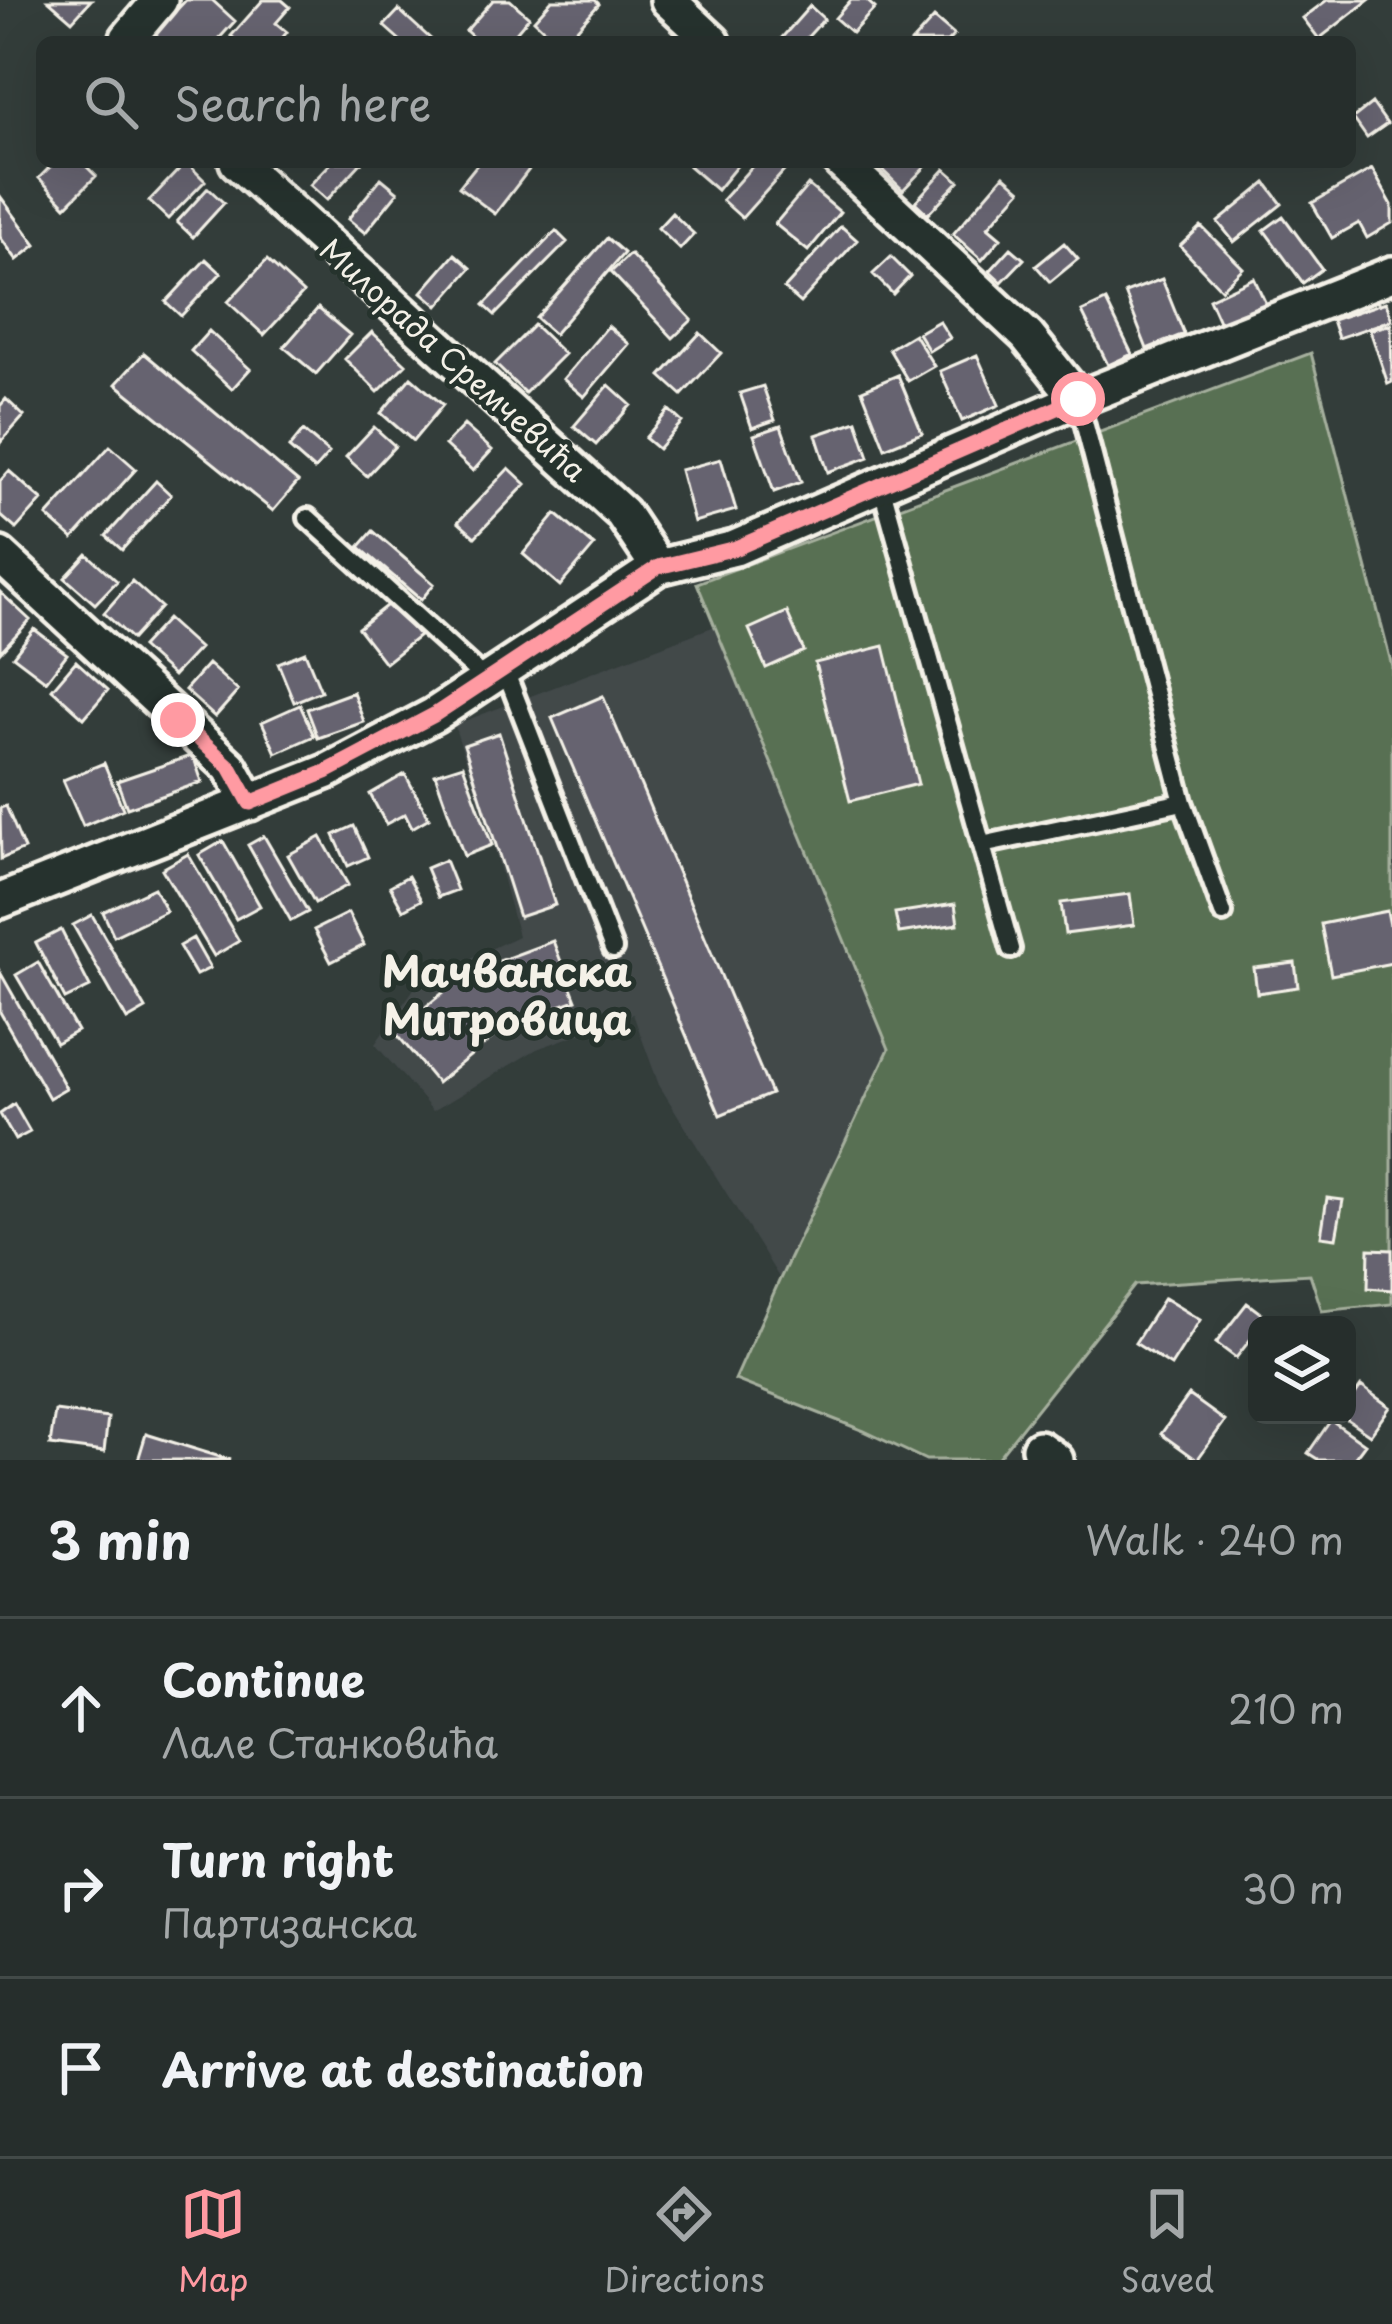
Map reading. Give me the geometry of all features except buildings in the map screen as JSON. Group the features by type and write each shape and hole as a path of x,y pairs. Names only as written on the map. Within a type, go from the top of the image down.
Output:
{"street":[{"path":"130,36 160,0"},
{"path":"668,0 707,36"},
{"name":"Милорада Сремчевића","path":"244,168 622,513 658,567"},
{"path":"847,168 1027,336 1078,399"},
{"path":"0,901 326,772 434,715 658,567 736,548 1078,399 1392,274"},
{"path":"0,556 230,767 250,803"}],"lane":[{"path":"1078,399 1184,802 1223,913"},
{"path":"880,485 1011,949"},
{"path":"308,518 495,674 614,949"},
{"path":"982,845 1184,802"}],"shaded area":[{"path":"715,626 889,1049 780,1279 659,1085 633,1014 537,1049 433,1111 375,1044 418,983 518,936 454,725"}],"green space":[{"path":"1311,353 1392,666 1392,1304 1322,1311 1310,1274 1135,1285 996,1460 926,1460 735,1380 889,1049 697,583"}],"district":[{"name":"Мачванска Митровица","path":"507,993"}],"route":[{"path":"178,720 230,767 250,803 326,772 434,715 658,567 736,548 1078,399"}]}
